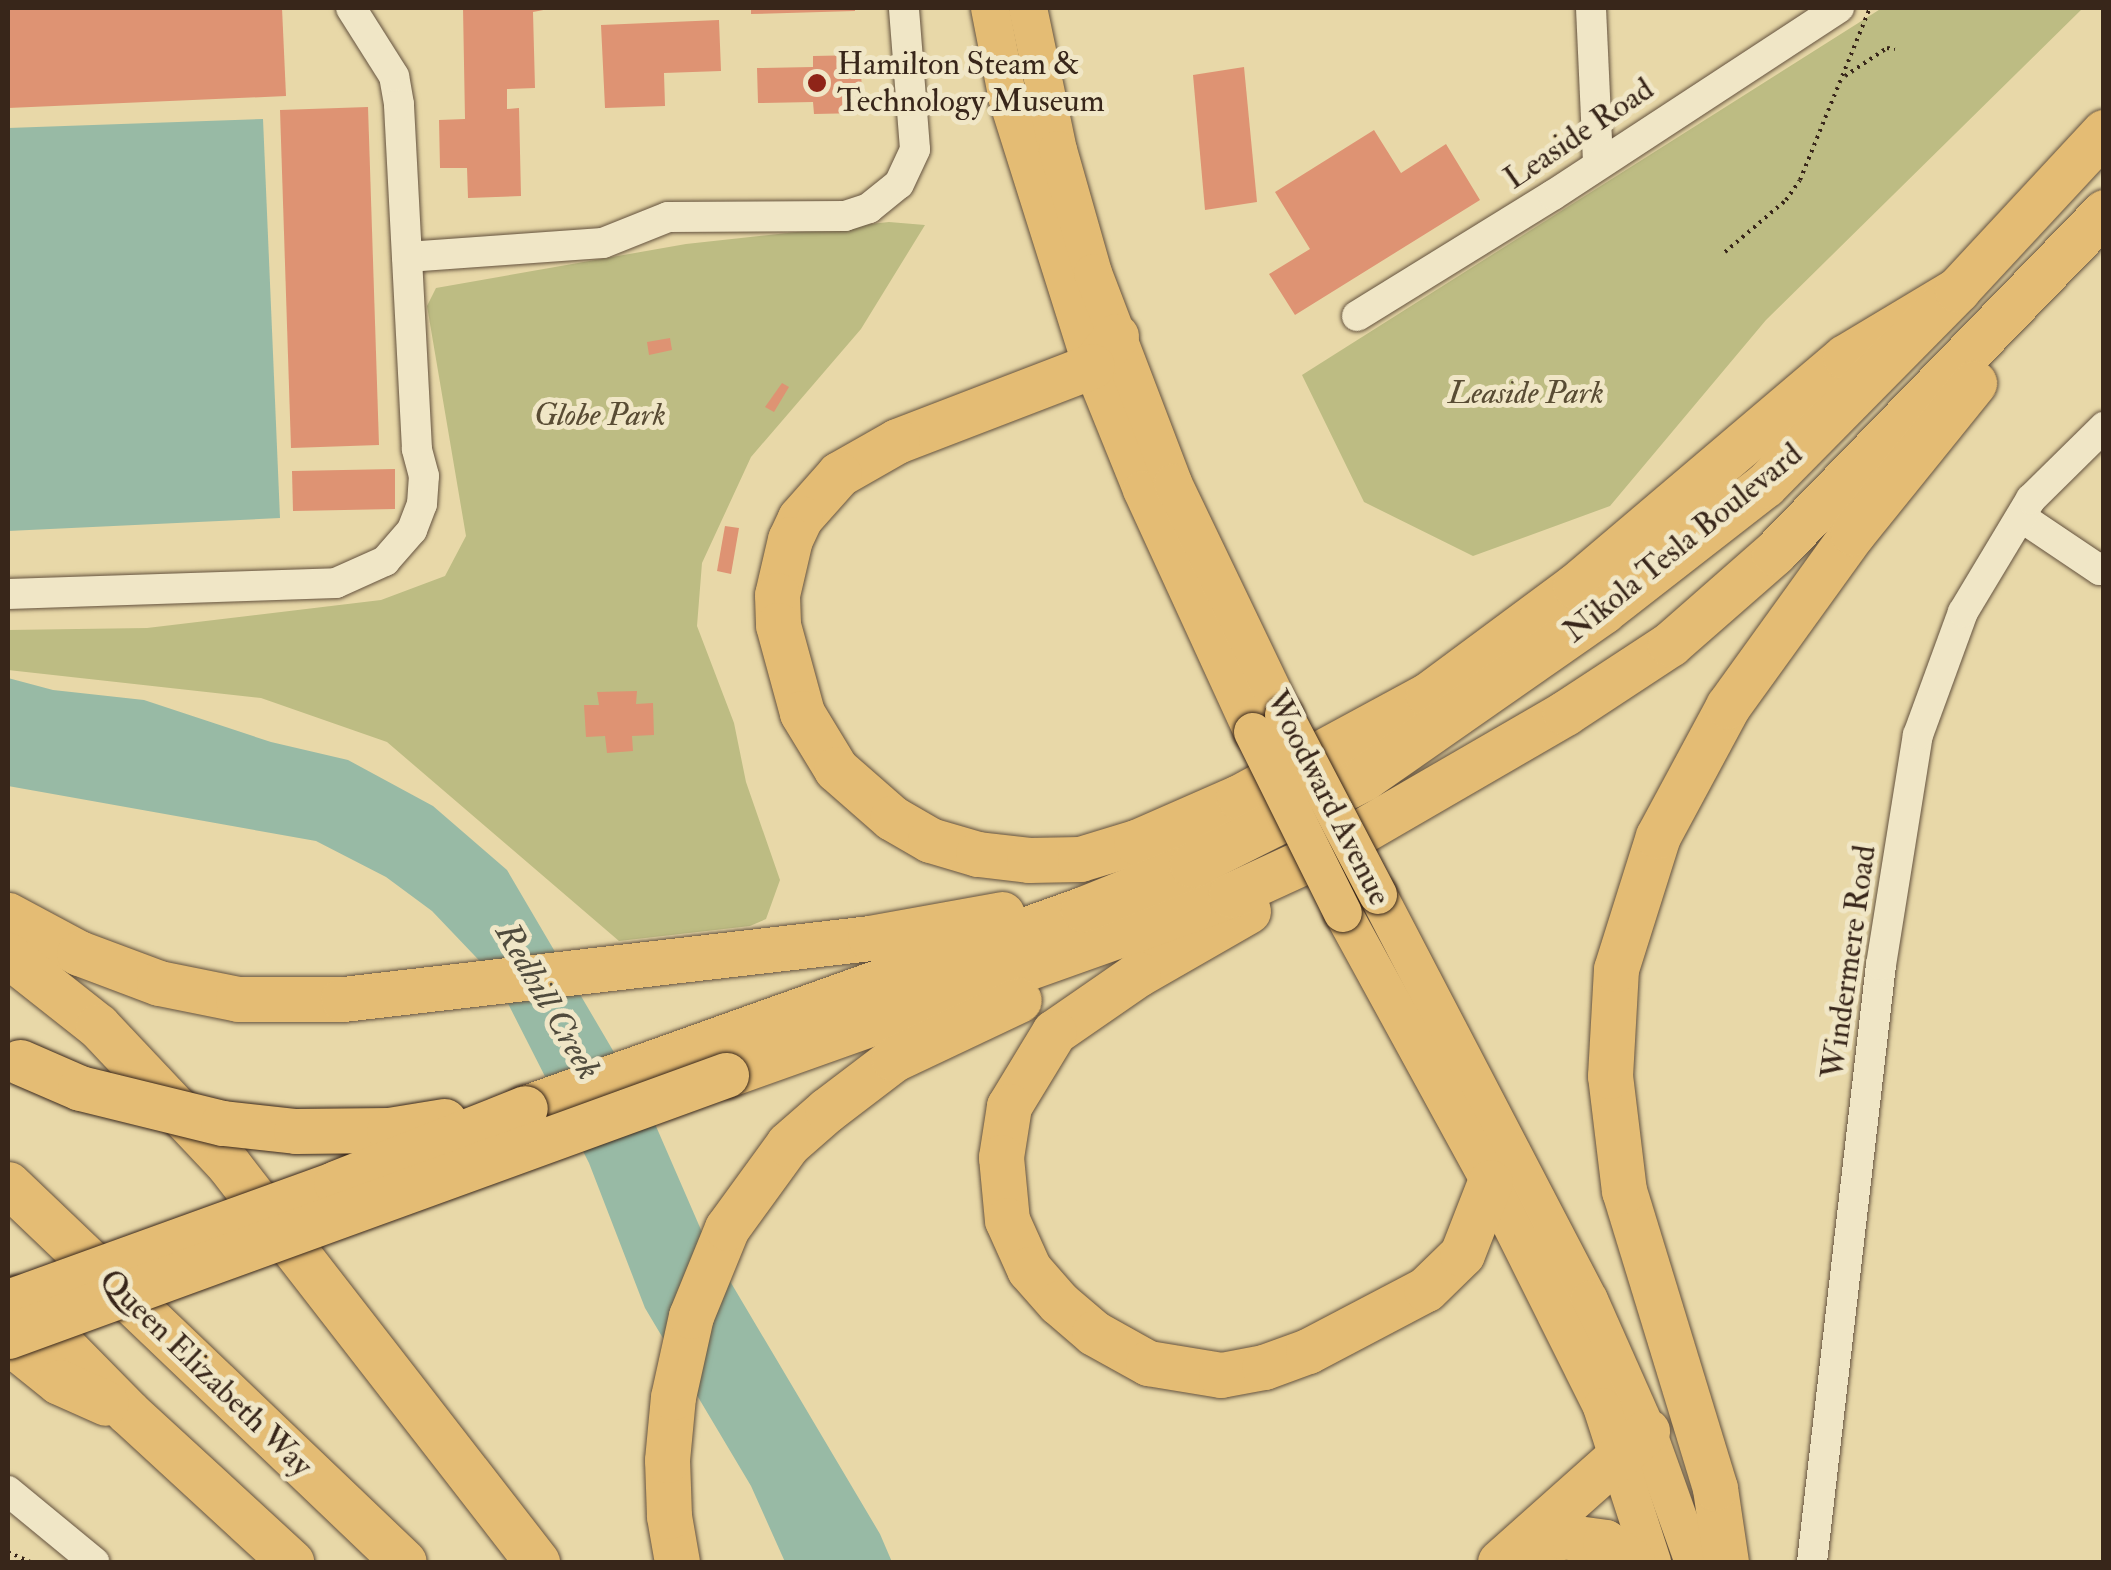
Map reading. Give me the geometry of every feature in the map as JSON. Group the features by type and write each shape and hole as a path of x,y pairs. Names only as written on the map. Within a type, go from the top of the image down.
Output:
{"highway":[{"name":"Nikola Tesla Boulevard","path":"1192,865 1364,778 1603,611 1765,484 1957,290 2104,132"},
{"name":"Nikola Tesla Boulevard","path":"1231,895 1330,850 1565,713 1670,644 1774,552 2104,212"},
{"path":"1726,1562 1715,1488 1638,1250 1616,1149 1609,1058 1612,993 1630,914 1658,836 1728,706 1853,533 1990,365 2104,239"},
{"path":"1104,351 897,442 839,474 800,518 782,567 777,595 781,646 802,713 820,747 846,778 892,818 930,840 978,854 1029,860 1080,859 1136,842 1239,797 1428,695 1576,586 1845,357 1957,290"},
{"path":"1490,1182 1462,1254 1426,1289 1308,1350 1264,1367 1221,1375 1148,1362 1094,1333 1059,1303 1030,1269 1008,1220 1001,1157 1008,1106 1054,1032 1138,974 1451,796 1565,713"},
{"path":"8,915 108,964 159,984 238,999 343,999 950,926 1058,902 1192,865"},
{"path":"128,1412 59,1382 8,1338 712,1061 1192,865"},
{"path":"14,1059 80,1088 224,1124 296,1132 389,1130 525,1108 712,1061 1231,895"},
{"path":"677,1562 668,1516 667,1460 673,1398 691,1316 726,1228 788,1144 894,1060 969,1020 1128,954 1231,895"},
{"path":"8,955 98,1026 228,1164 537,1562"},
{"path":"8,1302 525,1108"},
{"name":"Queen Elizabeth Way","path":"8,1184 404,1562"},
{"path":"8,1290 128,1412 291,1562"},
{"path":"1503,1562 1634,1443"},
{"path":"1503,1562 1538,1543 1562,1536 1606,1542 1633,1562"}],"main road":[{"name":"Woodward Avenue","path":"990,8 1008,100 1104,351"},
{"name":"Woodward Avenue","path":"1028,8 1104,351 1142,490 1269,724 1378,895 1590,1300 1634,1443 1652,1562"},
{"name":"Woodward Avenue","path":"1269,724 1343,913 1490,1182 1602,1407 1634,1443 1694,1562"}],"street":[{"path":"8,594 336,583 373,569 395,553 418,517 424,490 417,448 394,76 351,8"},
{"path":"407,257 604,242 668,217 845,216 869,208 899,184 916,149 917,123 904,8"},
{"path":"1591,8 1598,162"},
{"name":"Leaside Road","path":"1357,316 1553,196 1598,162 1839,8"},
{"name":"Windermere Road","path":"1812,1562 1880,965 1918,736 1963,612 2020,517 2032,499 2104,426"},
{"path":"2020,517 2100,570 2104,568"},
{"path":"8,1491 94,1562"}],"path":[{"path":"1725,252 1786,200 1800,180 1870,8"},
{"path":"1845,76 1887,48 1895,49"},
{"path":"8,1552 30,1562"}],"green space":[{"name":"Leaside Park","path":"1882,8 2083,8 1766,320 1610,506 1473,556 1364,502 1302,375"},
{"name":"Globe Park","path":"889,222 925,225 861,329 751,457 702,563 697,626 734,723 746,782 780,880 766,919 750,926 619,941 387,742 261,698 8,670 8,630 147,628 381,600 445,576 466,536 427,306 436,288 686,244"}],"water":[{"path":"263,119 280,518 8,531 8,128"},
{"name":"Redhill Creek","path":"8,678 53,690 144,700 271,742 348,760 433,806 507,870 652,1117 705,1239 880,1534 892,1562 785,1562 751,1486 645,1308 589,1163 494,976 432,911 386,877 316,841 8,786"}],"building":[{"path":"8,8 282,8 286,96 8,108"},
{"path":"463,8 554,8 533,12 535,88 507,89 507,109 519,108 521,196 468,198 467,168 440,168 439,120 465,119"},
{"path":"751,8 855,8 855,11 751,14"},
{"path":"719,20 721,71 664,73 665,106 605,108 601,25"},
{"path":"861,55 862,113 814,114 813,102 758,103 757,68 813,67 813,56"},
{"path":"1244,67 1257,202 1205,210 1193,75"},
{"path":"368,107 379,445 291,448 280,110"},
{"path":"1374,130 1401,173 1446,144 1480,200 1295,315 1269,274 1310,249 1275,192"},
{"path":"670,338 672,350 649,355 647,342"},
{"path":"782,383 789,387 774,412 765,407"},
{"path":"395,469 395,509 293,511 292,471"},
{"path":"725,526 739,528 731,574 717,571"},
{"path":"637,691 636,704 653,703 654,735 632,736 633,751 607,753 605,736 586,737 584,705 599,705 597,692"}],"place":[{"name":"Hamilton Steam & Technology Museum","path":"817,83"}]}
